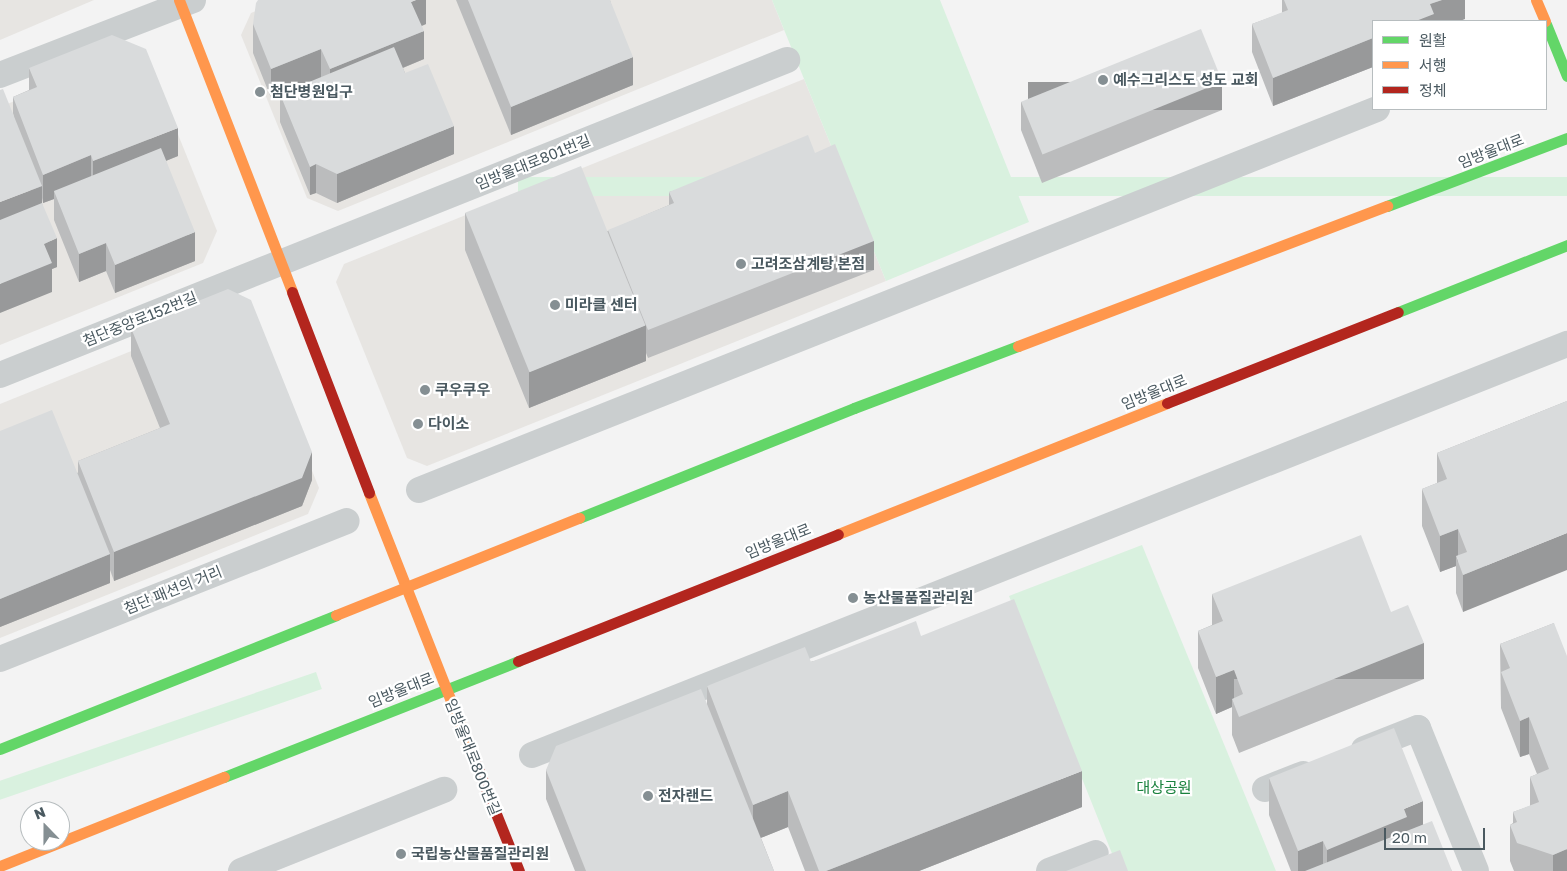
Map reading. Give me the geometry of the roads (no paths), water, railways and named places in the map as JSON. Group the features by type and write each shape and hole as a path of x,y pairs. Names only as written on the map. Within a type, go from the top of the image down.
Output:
{"main road":[{"path":"1536,0 1544,20"},
{"path":"184,2 280,263 406,586"},
{"path":"1547,28 1567,76"},
{"name":"임방울대로","path":"0,749 854,408 1567,138"},
{"name":"임방울대로","path":"0,866 1567,244"},
{"name":"임방울대로800번길","path":"406,586 519,871"}],"street":[{"path":"0,75 184,2"},
{"name":"임방울대로801번길","path":"280,263 787,60"},
{"path":"419,490 1374,110"},
{"name":"첨단중앙로152번길","path":"0,375 280,263"},
{"path":"532,756 1567,344"},
{"name":"첨단 패션의 거리","path":"0,659 347,521"},
{"path":"1265,789 1418,728 1476,871"},
{"path":"241,871 444,790"},
{"path":"1049,871 1096,852"}],"place":[{"name":"예수그리스도 성도 교회","path":"1103,80"},
{"name":"첨단병원입구","path":"260,92"},
{"name":"고려조삼계탕 본점","path":"741,264"},
{"name":"미라클 센터","path":"555,305"},
{"name":"쿠우쿠우","path":"425,390"},
{"name":"다이소","path":"418,424"},
{"name":"농산물품질관리원","path":"853,598"},
{"name":"전자랜드","path":"648,796"},
{"name":"국립농산물품질관리원","path":"401,854"}],"park label":[{"name":"대상공원","path":"1164,788"}]}
